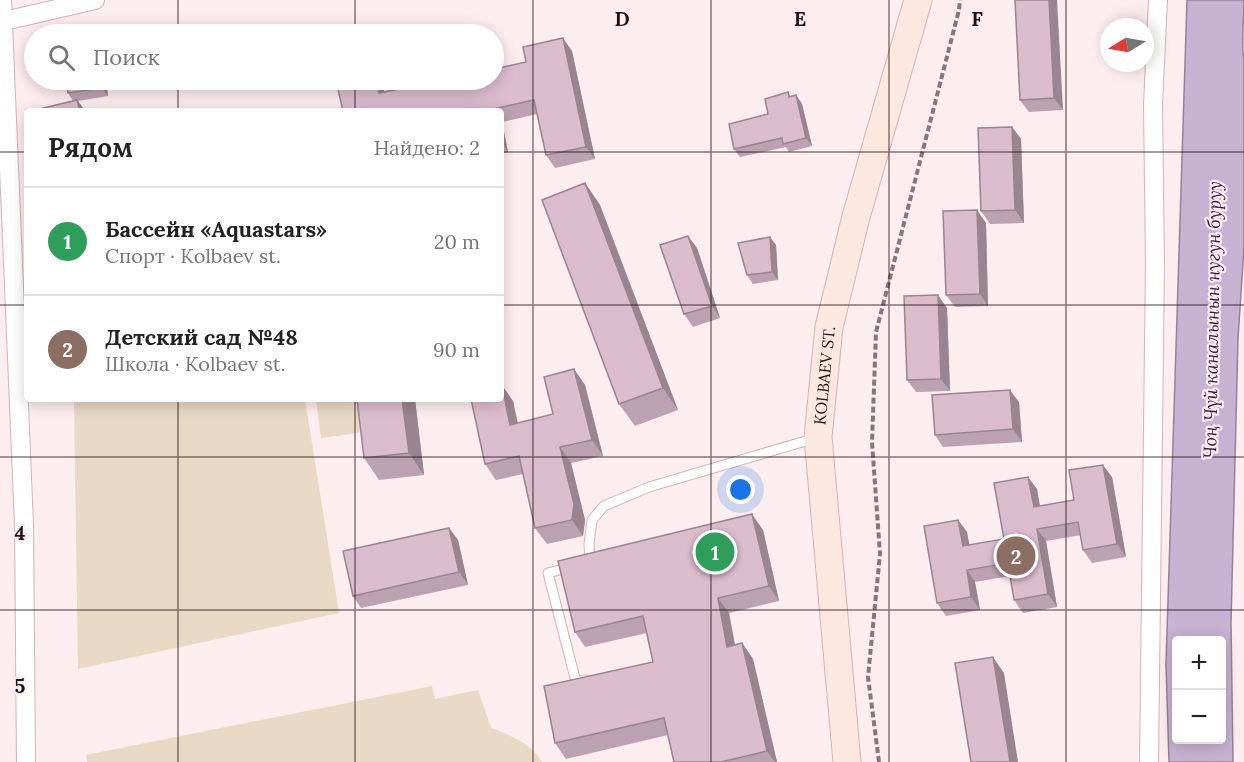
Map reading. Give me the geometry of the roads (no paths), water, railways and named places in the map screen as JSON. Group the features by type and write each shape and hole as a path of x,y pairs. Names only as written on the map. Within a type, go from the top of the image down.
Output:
{"main road":[{"name":"KOLBAEV ST.","path":"847,762 818,437 830,327 856,217 918,0"}],"street":[{"path":"2,0 24,525 26,762"},
{"path":"2,21 95,0"},
{"path":"1149,762 1155,263 1153,105 1158,0"}],"lane":[{"path":"597,677 576,682 548,573 590,562 589,544 592,520 604,506 649,488 818,437"}],"water":[{"name":"Чоң Чүй каналынын нугун буруу","path":"1187,0 1244,0 1244,248 1238,338 1231,623 1233,762 1169,762 1166,664"}],"place":[{"name":"Бассейн «Aquastars»","path":"715,552"},
{"name":"Детский сад №48","path":"1016,556"}]}
